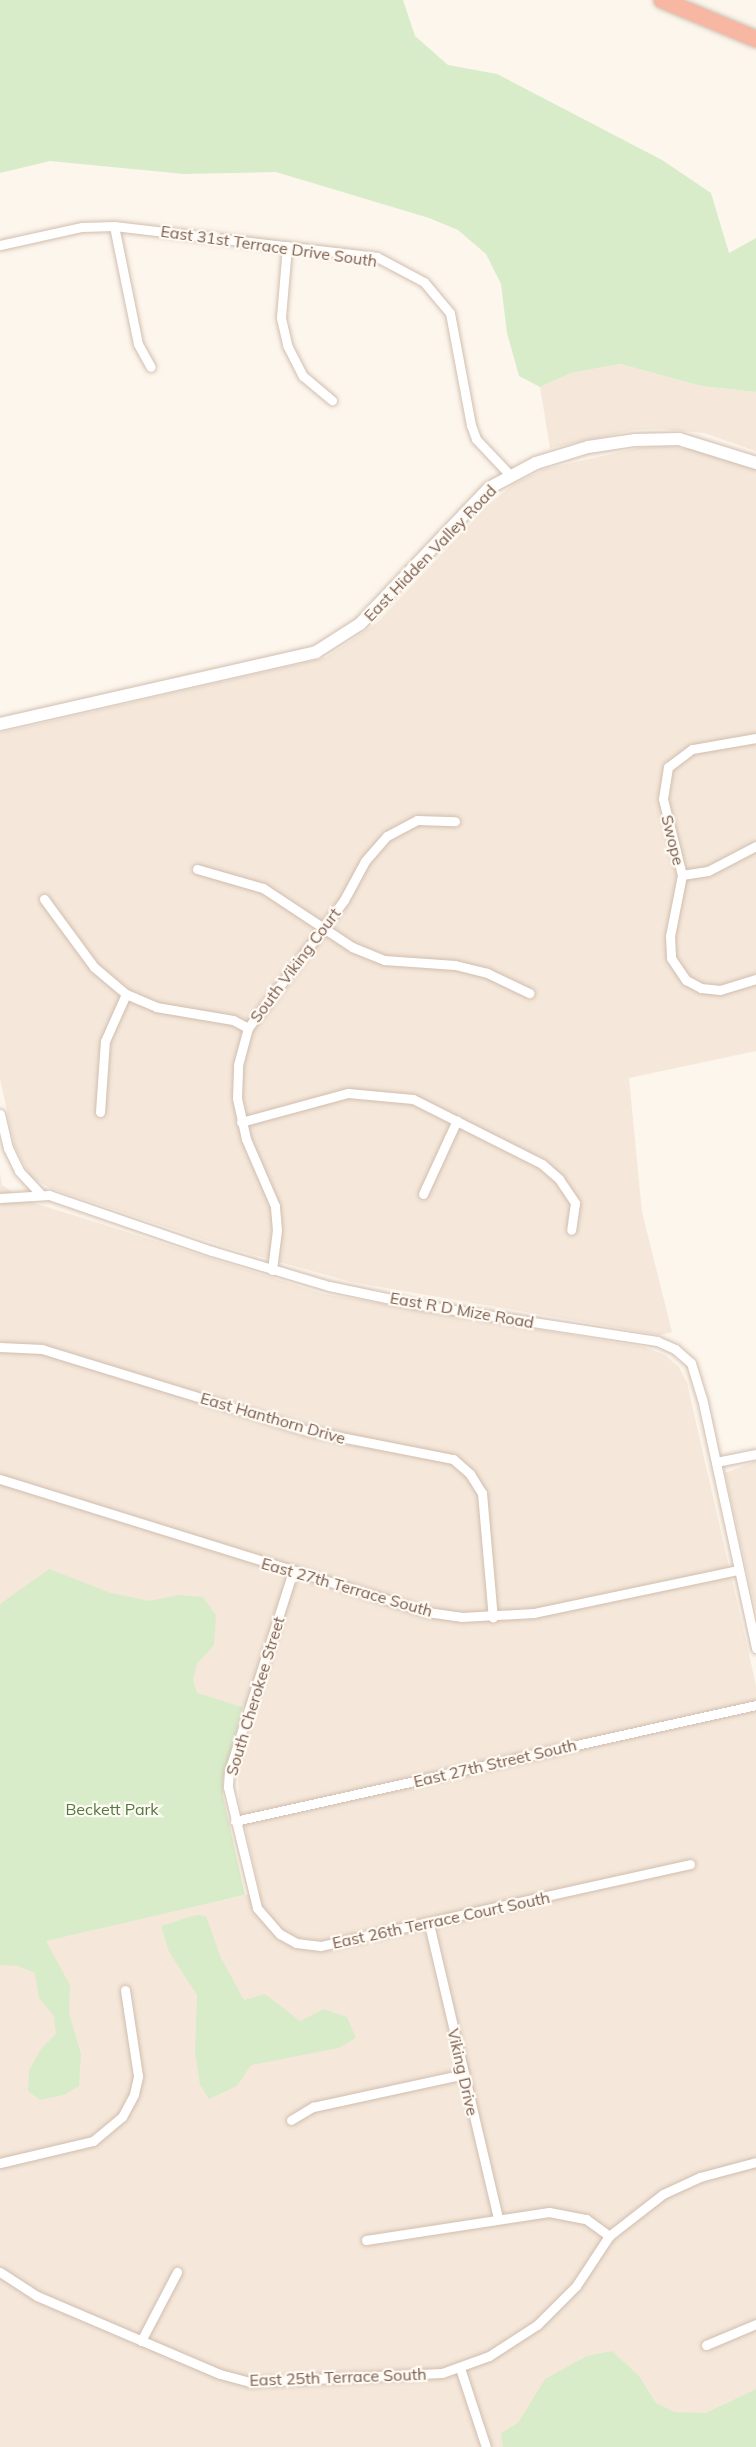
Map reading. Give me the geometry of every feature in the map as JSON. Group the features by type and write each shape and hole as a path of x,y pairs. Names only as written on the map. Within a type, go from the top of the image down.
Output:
{"highway":[{"path":"662,0 756,39"}],"main road":[{"name":"East Hidden Valley Road","path":"0,724 316,652 360,624 489,488 510,475 588,447 635,440 679,439 756,463"}],"street":[{"name":"East 31st Terrace Drive South","path":"0,245 82,227 114,226 377,257 424,282 450,313 476,439 510,475"},
{"path":"114,226 138,344 151,367"},
{"path":"287,246 281,318 287,345 303,376 332,400"},
{"name":"Swope","path":"756,738 692,749 669,767 663,799 682,875 670,936 671,958 686,980 701,988 720,990 756,980"},
{"name":"South Viking Court","path":"272,1270 277,1230 275,1206 241,1122 238,1065 248,1028 324,927 365,861 387,836 411,822 455,821"},
{"path":"682,875 708,871 756,846"},
{"path":"197,869 263,888 352,947 384,960 455,965 487,973 529,993"},
{"path":"44,899 94,967 126,994 156,1007 234,1020 248,1028"},
{"path":"100,1112 105,1041 126,994"},
{"path":"241,1122 348,1093 388,1094 413,1099 526,1155 559,1179 575,1203 571,1230"},
{"name":"East R D Mize Road","path":"0,1114 8,1148 19,1171 41,1195 272,1270 415,1304 657,1341 675,1349 691,1363 716,1462 756,1648"},
{"path":"423,1194 457,1120"},
{"path":"0,1198 41,1195"},
{"name":"East Hanthorn Drive","path":"0,1347 42,1349 305,1430 453,1459 470,1474 482,1494 493,1618"},
{"path":"716,1462 756,1454"},
{"name":"East 27th Terrace South","path":"0,1479 427,1612 493,1618 738,1570"},
{"name":"South Cherokee Street","path":"235,1821 228,1787 229,1771 293,1571"},
{"name":"East 27th Street South","path":"235,1821 756,1705"},
{"name":"East 26th Terrace Court South","path":"235,1821 257,1908 269,1924 296,1943 321,1946 429,1924 690,1864"},
{"name":"Viking Drive","path":"429,1924 498,2219"},
{"path":"0,2163 75,2148 104,2134 122,2117 138,2076 125,1990"},
{"path":"291,2120 313,2107 464,2074"},
{"name":"East 25th Terrace South","path":"0,2272 37,2296 220,2374 249,2382 407,2377 460,2368 489,2356 537,2325 576,2286 609,2236 663,2194 700,2177 756,2162"},
{"path":"366,2240 498,2219 562,2213 586,2219 609,2236"},
{"path":"141,2341 177,2272"},
{"path":"706,2345 756,2324"},
{"path":"460,2368 486,2447"}],"shaded area":[{"path":"620,364 701,386 756,392 756,451 704,433 660,429 634,430 550,448 540,387 571,373"},
{"path":"668,446 697,450 756,470 756,1051 629,1078 642,1212 672,1332 660,1335 351,1282 226,1247 50,1188 31,1177 15,1147 0,1079 0,733 325,658 377,623 488,505 514,484 545,469 638,448"},
{"path":"0,1174 2,1185 25,1200 324,1294 644,1347 665,1355 679,1367 687,1383 756,1685 756,2447 0,2447 0,1949 260,1892 239,1800 238,1774 257,1711 6,1638 0,1659"},
{"path":"756,1461 756,1610 725,1473"}],"green space":[{"path":"0,0 403,0 415,36 448,65 497,74 662,160 711,193 729,253 756,238 756,392 701,386 620,364 571,373 540,387 519,376 507,333 501,284 486,254 458,230 429,218 276,172 184,174 50,161 0,173"},
{"name":"Beckett Park","path":"49,1569 111,1593 149,1601 179,1595 203,1597 216,1615 214,1645 197,1664 193,1680 197,1693 243,1707 223,1779 223,1796 245,1895 46,1941 70,1985 69,2013 81,2054 79,2086 64,2095 40,2100 28,2091 29,2070 41,2049 56,2034 54,2016 39,1998 35,1973 18,1966 0,1965 0,1604"},
{"path":"196,1915 206,1916 221,1958 244,2000 265,1994 300,2021 324,2009 347,2017 356,2038 339,2048 251,2065 237,2086 209,2099 200,2085 195,2052 197,1995 169,1952 161,1926"},
{"path":"612,2351 639,2376 656,2403 675,2412 706,2413 756,2389 756,2447 503,2447 501,2433 518,2423 545,2379 587,2356"}]}
